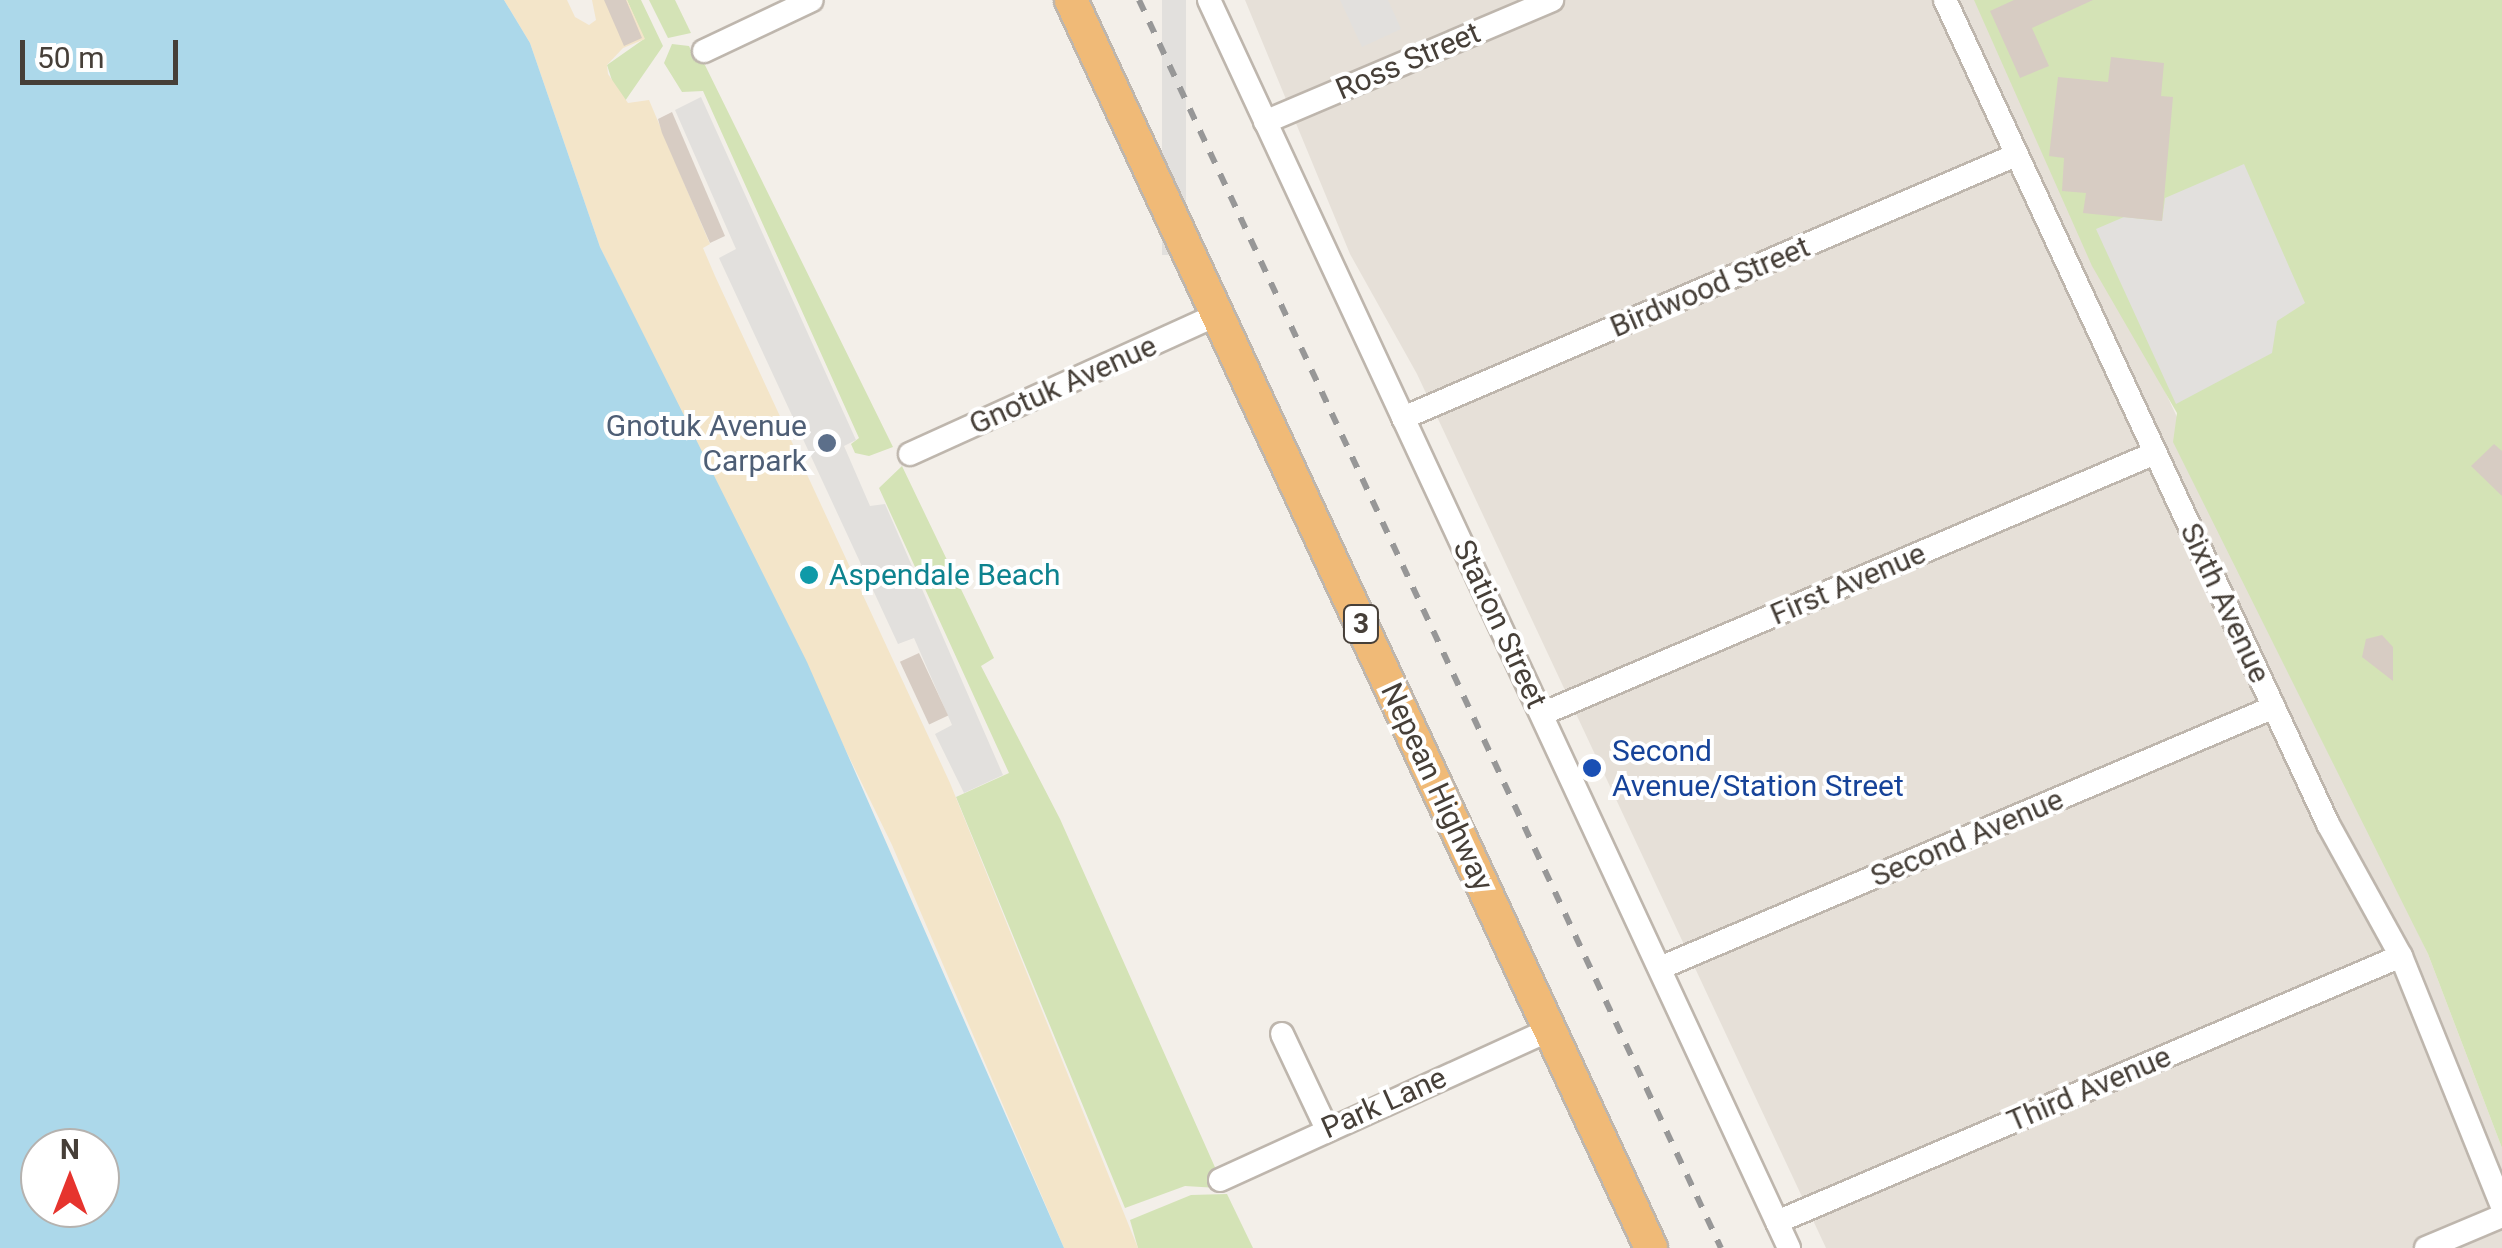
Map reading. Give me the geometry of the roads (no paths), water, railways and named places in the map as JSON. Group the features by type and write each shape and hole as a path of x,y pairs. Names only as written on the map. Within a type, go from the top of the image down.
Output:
{"highway":[{"name":"Nepean Highway","path":"1071,0 1651,1248"}],"street":[{"path":"704,51 812,0"},
{"name":"Station Street","path":"1209,0 1790,1248"},
{"name":"Ross Street","path":"1265,122 1552,0"},
{"name":"Sixth Avenue","path":"1945,0 2328,824 2401,956 2502,1206"},
{"name":"Birdwood Street","path":"1403,418 2016,156"},
{"name":"Gnotuk Avenue","path":"910,454 1216,315"},
{"name":"First Avenue","path":"1542,714 2154,453"},
{"name":"Second Avenue","path":"1660,968 2274,706"},
{"name":"Third Avenue","path":"1777,1222 2401,956"},
{"name":"Park Lane","path":"1220,1180 1549,1030"},
{"path":"1282,1034 1327,1129"},
{"path":"2426,1248 2502,1216"}],"water":[{"path":"0,0 504,0 530,43 600,247 807,662 1064,1248 0,1248"}],"railway":[{"path":"1139,0 1721,1248"}],"place":[{"name":"Gnotuk Avenue Carpark","path":"827,443"},
{"name":"Aspendale Beach","path":"809,575"},
{"name":"Second Avenue/Station Street","path":"1592,768"}]}
